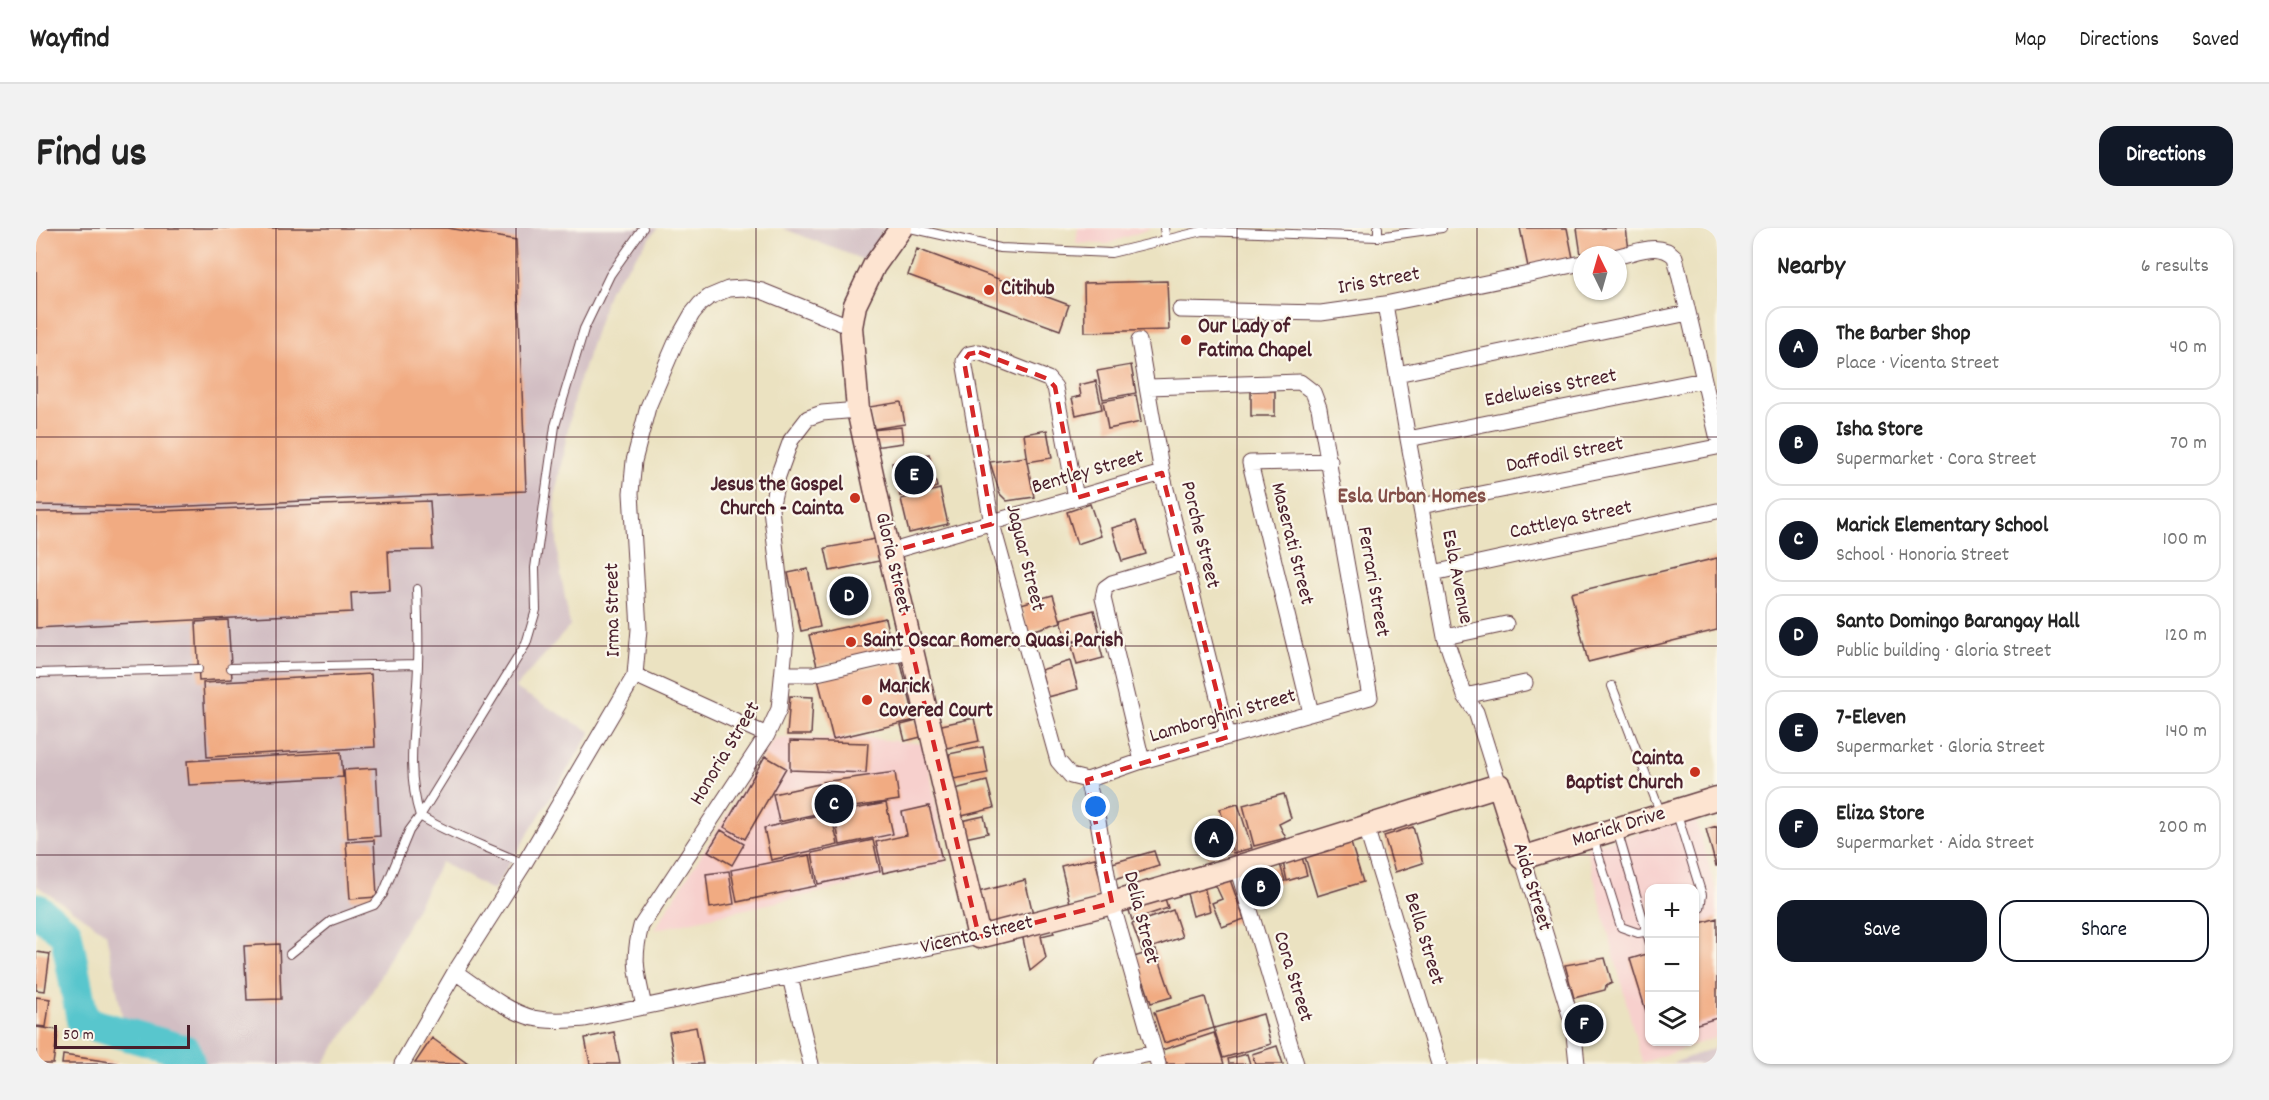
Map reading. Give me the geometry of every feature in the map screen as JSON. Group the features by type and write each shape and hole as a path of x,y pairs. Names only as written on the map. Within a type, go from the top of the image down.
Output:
{"street":[{"name":"Gloria Street","path":"901,228 874,266 855,305 851,327 858,410 979,937"},
{"path":"1627,254 1660,248 1668,250 1675,257 1717,435"},
{"name":"Iris Street","path":"1180,310 1321,313 1385,304 1573,265"},
{"name":"Irma Street","path":"402,1064 455,972 524,864 635,675 639,629 631,493 634,460 648,407 675,344 692,314 709,297 728,289 744,288 762,291 851,327"},
{"name":"Esla Avenue","path":"1385,304 1445,637 1465,696 1476,712"},
{"path":"1396,374 1688,314"},
{"name":"Porche Street","path":"1139,341 1162,473 1228,737"},
{"name":"Jaguar Street","path":"1076,498 1055,387 1048,379 979,352 969,354 964,361 992,524 1058,761 1071,776 1088,780"},
{"name":"Edelweiss Street","path":"1408,440 1703,380"},
{"name":"Ferrari Street","path":"1148,387 1300,382 1313,392 1330,461 1370,697"},
{"name":"Honoria Street","path":"644,1006 635,964 641,926 767,735 779,709 786,637 771,509 778,476 791,440 808,418 822,413 858,410"},
{"name":"Daffodil Street","path":"1421,506 1717,447"},
{"name":"Maserati Street","path":"1311,713 1250,463 1330,461"},
{"name":"Bentley Street","path":"889,552 1162,473"},
{"name":"Cattleya Street","path":"1433,573 1717,511"},
{"path":"1142,762 1103,598 1105,588 1112,583 1184,562"},
{"path":"1445,637 1506,624"},
{"path":"783,674 813,674 913,651"},
{"path":"635,675 767,735"},
{"path":"1465,696 1525,683"},
{"name":"Lamborghini Street","path":"1088,780 1142,762 1370,697"},
{"name":"Aida Street","path":"1476,712 1573,1025 1578,1052 1577,1064"},
{"name":"Delia Street","path":"1088,780 1098,821 1112,903 1157,1058"},
{"name":"Vicenta Street","path":"455,972 511,1010 534,1018 556,1021 585,1019 979,937 1112,903 1237,867 1499,785"},
{"name":"Marick Drive","path":"1522,858 1717,798"},
{"name":"Bella Street","path":"1366,827 1439,1064"},
{"name":"Cora Street","path":"1237,867 1296,1064"},
{"path":"790,977 811,1064"},
{"path":"1102,1064 1157,1058"}],"lane":[{"path":"290,954 332,921 374,905 383,894 409,831 526,644 536,610 535,568 555,426 584,329 610,275 643,228"},
{"path":"910,228 1000,248 1111,253 1202,230 1378,237 1442,228"},
{"path":"1164,228 1166,240"},
{"path":"1378,228 1378,237"},
{"path":"417,589 418,664 411,772 415,802 420,816 437,826 524,864"},
{"path":"231,668 418,664"},
{"path":"36,673 198,669"},
{"path":"1612,686 1669,813 1698,884"},
{"path":"1617,829 1645,921"},
{"path":"1593,836 1621,927 1638,933 1645,932"},
{"path":"1699,888 1702,895 1699,909"}],"highlighted area":[{"path":"979,352 1048,379 1055,387 1076,498 1162,473 1228,737 1087,780 1112,903 979,937 889,552 992,524 964,361 969,354"}],"shaded area":[{"path":"36,228 658,228 609,290 574,398 555,496 558,558 570,626 515,688 591,732 493,891 441,862 367,1001 323,1064 205,1064 201,1047 124,1026 106,933 37,886"},
{"path":"782,228 885,228 864,260"},
{"path":"1078,228 1152,228 1107,244 1076,243"},
{"path":"774,738 869,738 925,744 947,863 654,930"},
{"path":"1695,817 1717,893 1717,1037 1699,1043 1699,884 1645,884 1645,1046 1691,1046 1642,1063 1586,847"},
{"path":"1717,1047 1717,1064 1670,1064"}],"building":[{"path":"36,228 448,228 516,240 526,491 167,507 36,505"},
{"path":"1520,228 1567,228 1573,258 1528,267"},
{"path":"1577,228 1626,228 1629,250 1627,250 1627,246 1580,246"},
{"name":"Citihub","path":"917,249 1069,305 1060,330 908,275"},
{"path":"1167,281 1169,330 1085,332 1084,283"},
{"path":"1131,365 1136,393 1103,399 1097,371"},
{"path":"1096,381 1102,409 1076,415 1072,398 1081,396 1079,385"},
{"path":"1260,388 1275,391 1275,416 1251,416 1251,391 1259,391"},
{"path":"1136,395 1141,422 1108,429 1103,401"},
{"path":"901,402 905,424 873,429 869,407"},
{"path":"901,427 903,443 874,447 872,430"},
{"path":"1047,430 1052,458 1028,462 1024,434"},
{"path":"929,454 937,487 900,496 892,463"},
{"path":"1026,457 1034,497 1007,501 1000,494 990,462"},
{"path":"940,489 948,524 909,533 901,499"},
{"path":"430,501 433,550 388,551 390,591 351,593 352,612 36,628 36,512 161,511"},
{"path":"1090,504 1101,536 1077,544 1067,512"},
{"path":"1136,521 1146,554 1122,561 1112,528"},
{"path":"875,539 879,561 830,571 825,548"},
{"path":"1717,558 1717,630 1588,662 1571,593"},
{"path":"808,569 820,627 801,631 788,573"},
{"path":"1053,595 1061,622 1028,632 1021,604"},
{"path":"1094,610 1100,634 1067,643 1061,619"},
{"name":"Saint Oscar Romero Quasi Parish","path":"885,618 892,649 817,666 809,635"},
{"path":"228,620 232,679 199,681 196,622"},
{"path":"1097,636 1103,658 1077,665 1071,643"},
{"name":"Marick Covered Court","path":"900,660 915,720 833,739 818,679"},
{"path":"1070,661 1078,689 1048,697 1041,670"},
{"path":"371,674 375,747 207,757 203,683"},
{"path":"790,696 813,697 811,735 787,735"},
{"path":"974,718 979,741 942,749 937,726"},
{"path":"917,721 921,737 905,741 901,725"},
{"path":"790,741 868,743 866,773 790,770"},
{"path":"983,747 988,773 954,779 949,754"},
{"path":"341,752 343,777 189,785 187,761"},
{"path":"765,756 786,768 745,839 724,827"},
{"path":"376,768 380,836 348,838 344,770"},
{"path":"895,772 899,800 828,811 823,782"},
{"path":"987,781 994,808 962,816 955,789"},
{"path":"819,784 825,812 779,822 773,794"},
{"path":"1284,794 1291,818 1279,824 1286,838 1254,846 1243,805"},
{"path":"886,803 893,834 840,845 834,813"},
{"path":"1238,804 1252,848 1233,853 1220,809"},
{"path":"929,806 942,860 883,873 876,842 907,835 902,812"},
{"path":"831,812 838,845 771,860 764,828"},
{"path":"984,816 988,833 965,838 961,821"},
{"path":"1220,819 1229,851 1208,858 1198,825"},
{"path":"1717,826 1717,866 1716,866 1706,829"},
{"path":"1413,827 1423,863 1395,872 1384,836"},
{"path":"721,830 744,844 732,865 708,851"},
{"path":"374,840 377,897 350,899 346,842"},
{"path":"873,840 880,871 818,884 812,853"},
{"path":"1351,843 1363,882 1317,896 1305,857"},
{"path":"1154,851 1159,866 1114,880 1109,864"},
{"path":"810,855 816,886 737,902 731,870"},
{"path":"1302,857 1307,875 1287,881 1283,862"},
{"path":"1095,858 1104,895 1070,903 1061,866"},
{"path":"1280,864 1285,881 1269,886 1271,892 1256,897 1249,874"},
{"path":"729,871 734,904 710,908 706,874"},
{"path":"1228,874 1244,919 1222,927 1212,903 1222,899 1213,880"},
{"path":"1025,880 1033,914 986,926 978,892"},
{"path":"1203,882 1210,911 1193,916 1185,886"},
{"path":"1163,892 1168,908 1132,920 1127,904"},
{"path":"1173,910 1182,937 1142,951 1132,924"},
{"path":"1717,918 1717,1018 1699,1023 1699,938 1699,923"},
{"path":"1051,927 1054,933 1041,936 1046,958 1030,971 1022,934"},
{"path":"279,944 281,999 247,1000 244,946"},
{"path":"1156,950 1172,997 1151,1003 1144,982 1139,985 1131,958"},
{"path":"36,952 50,954 45,991 36,990"},
{"path":"1645,954 1645,1008 1630,959"},
{"path":"1605,958 1612,983 1606,986 1605,990 1574,998 1565,965"},
{"path":"36,997 50,999 46,1027 36,1026"},
{"path":"1205,997 1214,1028 1164,1043 1154,1012"},
{"path":"1263,1014 1271,1044 1223,1058 1214,1028"},
{"path":"36,1027 58,1030 53,1064 36,1064"},
{"path":"696,1027 703,1064 675,1064 669,1032"},
{"path":"614,1032 620,1064 590,1064 585,1038"},
{"path":"1214,1033 1224,1064 1166,1064 1162,1050"},
{"path":"432,1038 468,1064 415,1063"},
{"path":"1277,1046 1283,1064 1255,1064 1252,1054"},
{"path":"1247,1054 1250,1064 1229,1064 1228,1059"},
{"path":"63,1055 117,1063 117,1064 62,1064"}],"waterway":[{"path":"36,909 66,933 83,1022 185,1051 189,1064"}],"place":[{"name":"Citihub","path":"989,290"},
{"name":"Our Lady of Fatima Chapel","path":"1186,340"},
{"name":"7-Eleven","path":"914,475"},
{"name":"Jesus the Gospel Church - Cainta","path":"855,498"},
{"name":"Santo Domingo Barangay Hall","path":"849,596"},
{"name":"Saint Oscar Romero Quasi Parish","path":"851,642"},
{"name":"Marick Covered Court","path":"867,700"},
{"name":"Cainta Baptist Church","path":"1695,772"},
{"name":"Marick Elementary School","path":"834,804"},
{"name":"The Barber Shop","path":"1214,838"},
{"name":"Isha Store","path":"1261,887"},
{"name":"Eliza Store","path":"1584,1024"}],"district":[{"name":"Esla Urban Homes","path":"1412,497"}]}
